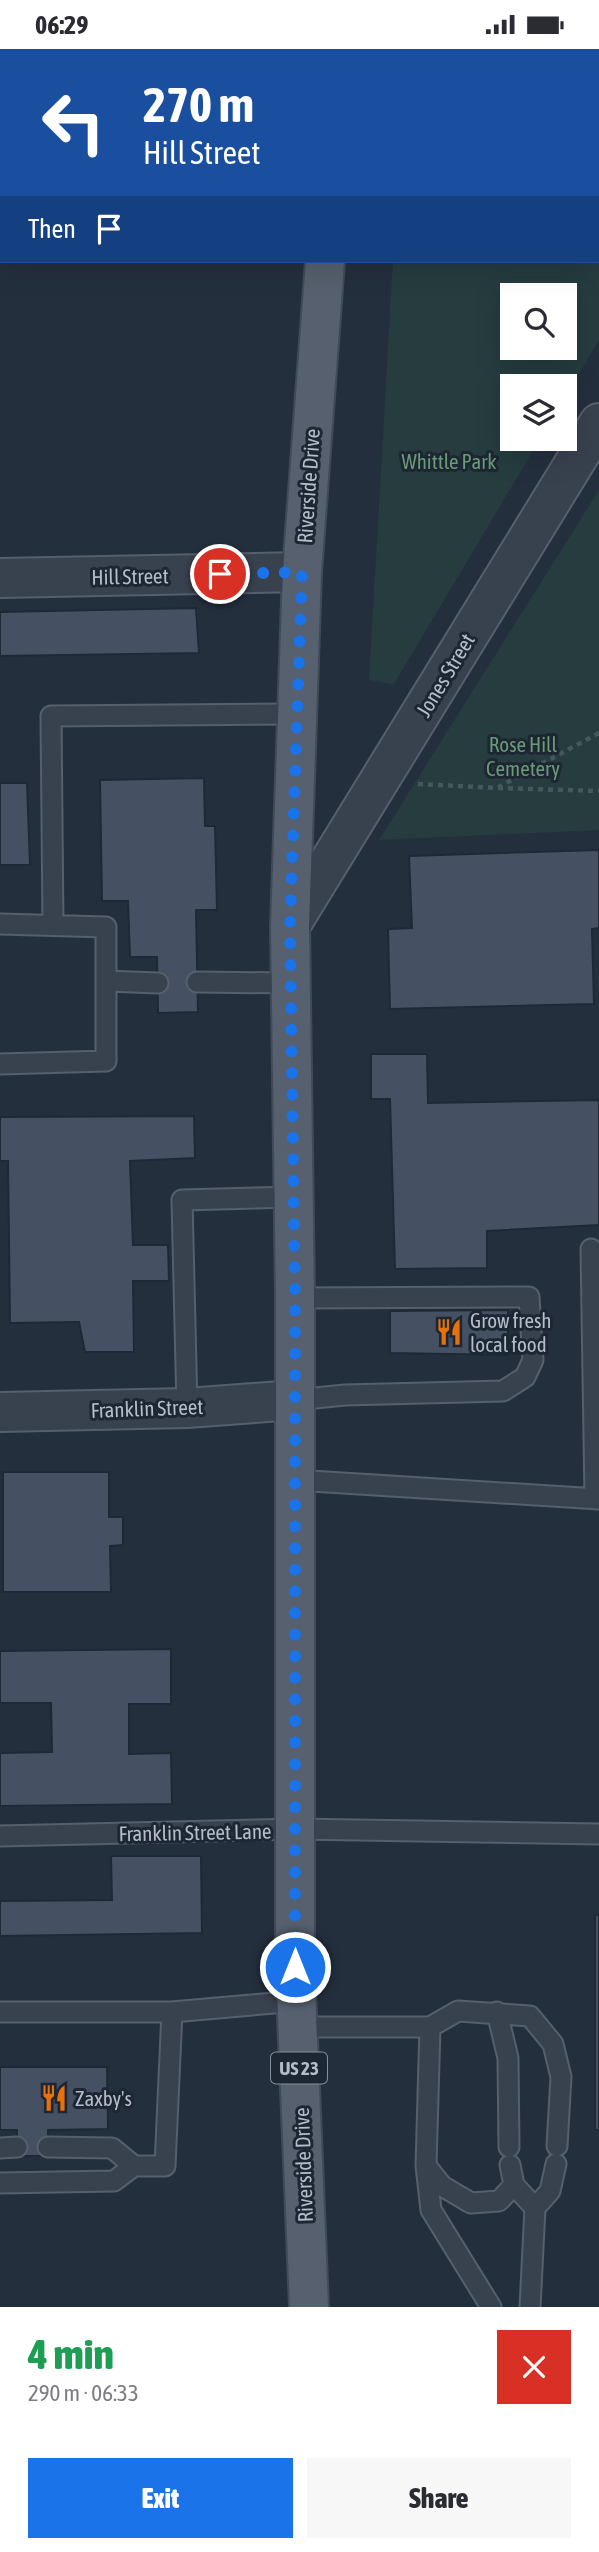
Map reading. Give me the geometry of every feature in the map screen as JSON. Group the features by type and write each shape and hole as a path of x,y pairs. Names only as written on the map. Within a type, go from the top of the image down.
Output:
{"main road":[{"name":"Riverside Drive","path":"309,2307 297,2014 295,1298 290,926 302,572 325,263"}],"street":[{"name":"Jones Street","path":"290,926 599,423"},
{"name":"Hill Street","path":"0,578 302,572"},
{"name":"Franklin Street","path":"0,1412 187,1408 295,1400"}],"lane":[{"path":"53,924 51,716 297,714"},
{"path":"0,925 106,927 106,1061 0,1064"},
{"path":"106,982 158,983"},
{"path":"197,982 291,983"},
{"path":"187,1408 182,1200 294,1197"},
{"path":"295,1480 597,1499 591,1249"},
{"path":"295,1298 529,1297 533,1360 525,1377 503,1391 345,1395 295,1400"},
{"name":"Franklin Street Lane","path":"0,1836 296,1829 599,1834"},
{"path":"0,2012 297,2014 430,2027 458,2011 530,2015 553,2044 561,2077 556,2155 550,2190 535,2208"},
{"path":"0,2183 114,2181 134,2167 166,2166 172,2012"},
{"path":"426,2166 442,2186 471,2203 499,2201 511,2166 508,2059 497,2012"},
{"path":"430,2027 426,2166 431,2210 491,2307"},
{"path":"48,2147 112,2148 134,2167"},
{"path":"511,2166 535,2208 530,2307"}],"path":[{"path":"497,787 599,733"},
{"path":"380,782 599,791"}],"green space":[{"name":"Whittle Park","path":"393,263 599,263 599,340 577,377 577,374 500,374 500,451 533,451 394,684 369,680"},
{"name":"Rose Hill Cemetery","path":"599,490 599,830 379,840"}],"building":[{"path":"196,608 199,653 0,656 0,612"},
{"path":"204,778 205,826 215,826 217,910 196,910 198,1012 158,1013 157,957 130,957 128,901 102,901 100,780"},
{"path":"0,783 27,783 30,865 0,865"},
{"path":"599,850 599,928 592,929 594,1004 390,1009 388,929 412,928 409,856"},
{"path":"371,1054 427,1054 428,1103 599,1100 599,1225 487,1231 487,1268 395,1269 390,1099 371,1099"},
{"path":"194,1116 195,1158 130,1161 133,1245 168,1245 169,1281 133,1281 134,1352 85,1352 79,1322 10,1323 8,1161 0,1161 0,1117"},
{"name":"Grow fresh local food","path":"508,1310 508,1355 390,1353 390,1311"},
{"path":"3,1472 109,1472 109,1517 123,1517 123,1545 110,1546 111,1592 3,1592"},
{"path":"171,1649 171,1704 129,1704 129,1754 171,1753 172,1804 0,1806 0,1753 52,1752 51,1703 0,1703 0,1651"},
{"path":"111,1856 201,1856 202,1933 0,1936 0,1901 112,1900"},
{"path":"595,1915 599,1915 599,2130 595,2130"},
{"name":"Zaxby's","path":"0,2067 107,2067 108,2129 48,2130 48,2156 17,2156 17,2130 0,2130"}],"place":[{"name":"Grow fresh local food","path":"449,1332"},
{"name":"Zaxby's","path":"54,2098"}],"route":[{"path":"220,574 302,572 290,926 295,1298 295,1967"}]}
